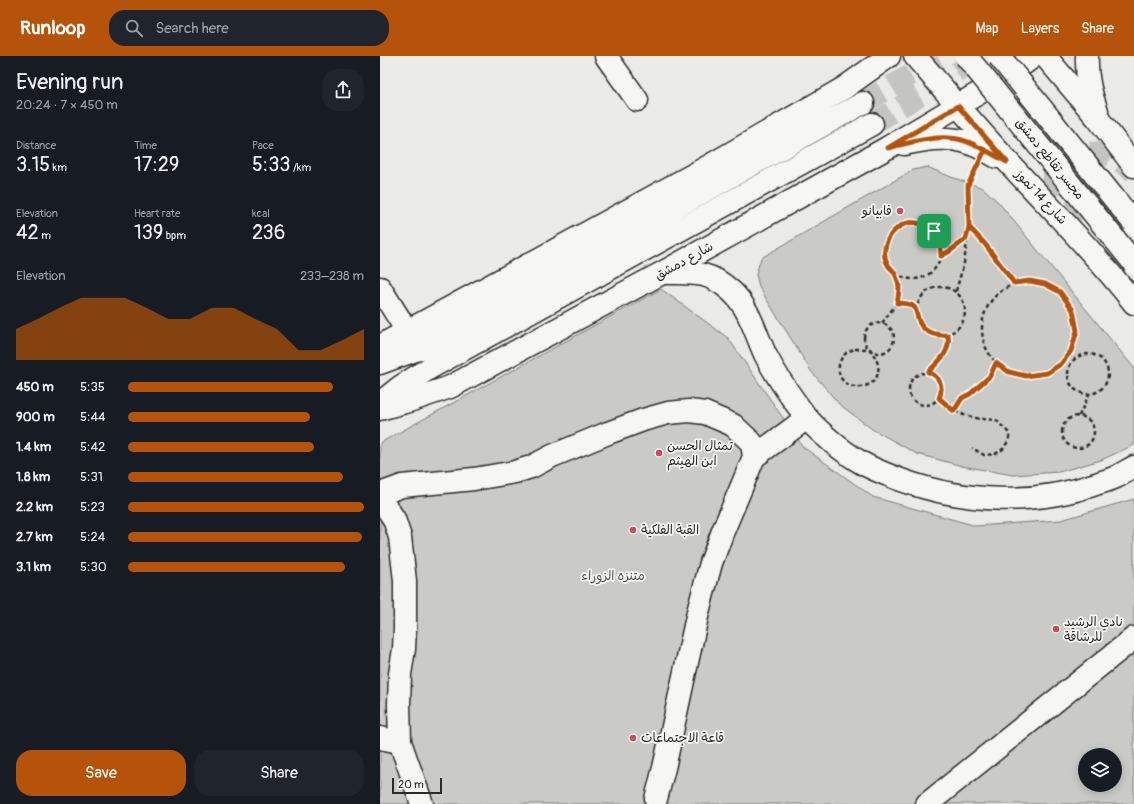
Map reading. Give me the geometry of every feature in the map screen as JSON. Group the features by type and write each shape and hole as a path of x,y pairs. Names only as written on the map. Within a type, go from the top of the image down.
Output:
{"main road":[{"path":"606,56 637,100"},
{"path":"844,88 856,74 865,56"},
{"path":"380,346 702,170 844,88 888,56"},
{"name":"شارع 14 تموز","path":"915,56 1007,162 1119,283 1134,303"},
{"name":"مجسر تقاطع دمشق","path":"966,56 1134,263"},
{"name":"مجسر تقاطع دمشق","path":"999,56 1134,223"},
{"path":"1045,56 1100,120 1134,166"},
{"path":"1087,56 1088,81 1091,95 1100,120"},
{"name":"شارع دمشق","path":"380,409 409,401 450,386 662,273 888,148 979,93"},
{"path":"380,363 424,347 863,103"},
{"path":"380,403 400,387 433,366 872,124"},
{"path":"888,148 924,140 945,138 964,141 1007,162"},
{"path":"662,273 693,273 707,275 720,282 732,292 743,305 777,375 790,396 807,418 824,435 862,463 892,477 922,487 955,495 991,499 1022,499 1055,495 1085,488 1116,477 1134,467"},
{"path":"380,288 407,331"},
{"path":"380,494 402,486 474,479 515,472 643,420 682,411 705,413 733,425 752,443 754,457"},
{"path":"656,799 698,612 711,563 723,530 754,457 807,418"},
{"path":"380,498 394,519 400,537 405,581 405,629 404,649 400,674 399,704 390,740 422,804"},
{"path":"927,804 1134,638"}],"path":[{"path":"956,291 964,263 966,239 969,227 968,185 985,150"},
{"path":"881,323 890,328 893,332 894,338 891,347 885,352 880,353 874,352 870,349 855,349 844,355 840,363 839,370 843,381 848,385 855,388 862,388 869,385 878,373 876,358 870,349 866,344 864,339 868,328 881,323 890,314 897,303 899,287 894,272 885,257 885,244 889,236 901,225 906,224 922,224 934,231 941,247 941,256 939,263 933,271 927,276 918,279 910,279 900,276 894,272"},
{"path":"969,227 985,244 1014,283"},
{"path":"941,256 966,239"},
{"path":"1030,281 1045,284 1060,292 1073,310 1077,331 1071,351 1061,364 1047,373 1026,376 1009,372 996,363 986,352 981,334 983,314 996,293 1014,283 1030,281"},
{"path":"944,287 956,291 962,297 966,311 962,325 959,328 948,335 940,336 929,332 922,327 918,319 917,310 918,304 925,293 933,288 944,287"},
{"path":"897,303 912,305 917,310"},
{"path":"928,372 942,358 949,342 948,335"},
{"path":"1085,354 1096,356 1101,359 1106,365 1108,371 1106,383 1101,390 1094,393 1083,394 1070,384 1068,370 1073,361 1085,354"},
{"path":"1066,358 1073,361"},
{"path":"954,411 962,398 970,394 990,376 996,363"},
{"path":"922,372 928,372 936,376 942,385 939,398 935,402 926,405 917,403 910,396 909,384 911,380 922,372"},
{"path":"1079,416 1089,394"},
{"path":"939,398 954,411 980,419 996,420 1009,433 1009,440 1006,445 995,454 984,455 972,448"},
{"path":"1079,416 1086,418 1090,422 1093,426 1094,432 1092,442 1079,449 1073,448 1065,442 1062,437 1065,422 1073,417 1079,416"}],"green space":[{"path":"927,167 983,188 999,203 1134,368 1134,445 1101,460 1059,472 1013,475 962,466 917,454 872,429 839,404 811,371 759,287 756,274 761,258 913,170"},
{"name":"متنزه الزوراء","path":"661,289 728,338 803,447 873,497 976,526 1061,520 1134,499 1134,804 380,804 380,443"}],"tunnel":[{"path":"863,103 943,56"},
{"path":"872,124 984,56"},
{"path":"1074,224 1060,204 1053,186 1054,175 1064,162 1069,158 1081,154 1095,153 1108,155 1134,172"}],"place":[{"name":"فابيانو","path":"900,211"},
{"name":"تمثال الحسن ابن الهيثم","path":"659,453"},
{"name":"القبة الفلكية","path":"633,530"},
{"name":"نادي الرشيد للرشاقة","path":"1056,629"},
{"name":"قاعة الاجتماعات","path":"633,738"}],"route":[{"path":"934,231 922,224 916,223 901,225 893,231 885,244 885,257 894,272 899,287 897,303 912,305 917,310 918,319 922,327 929,332 940,336 948,335 949,342 942,358 928,372 936,376 942,385 939,398 954,411 962,398 970,394 990,376 996,363 1009,372 1026,376 1047,373 1061,364 1071,351 1077,331 1073,310 1060,292 1045,284 1030,281 1014,283 985,244 969,227 968,185 985,150 1007,162 958,106 888,148 924,140 945,138 964,141 985,150 968,185 969,227 966,239 941,256 941,247 934,231"}]}
